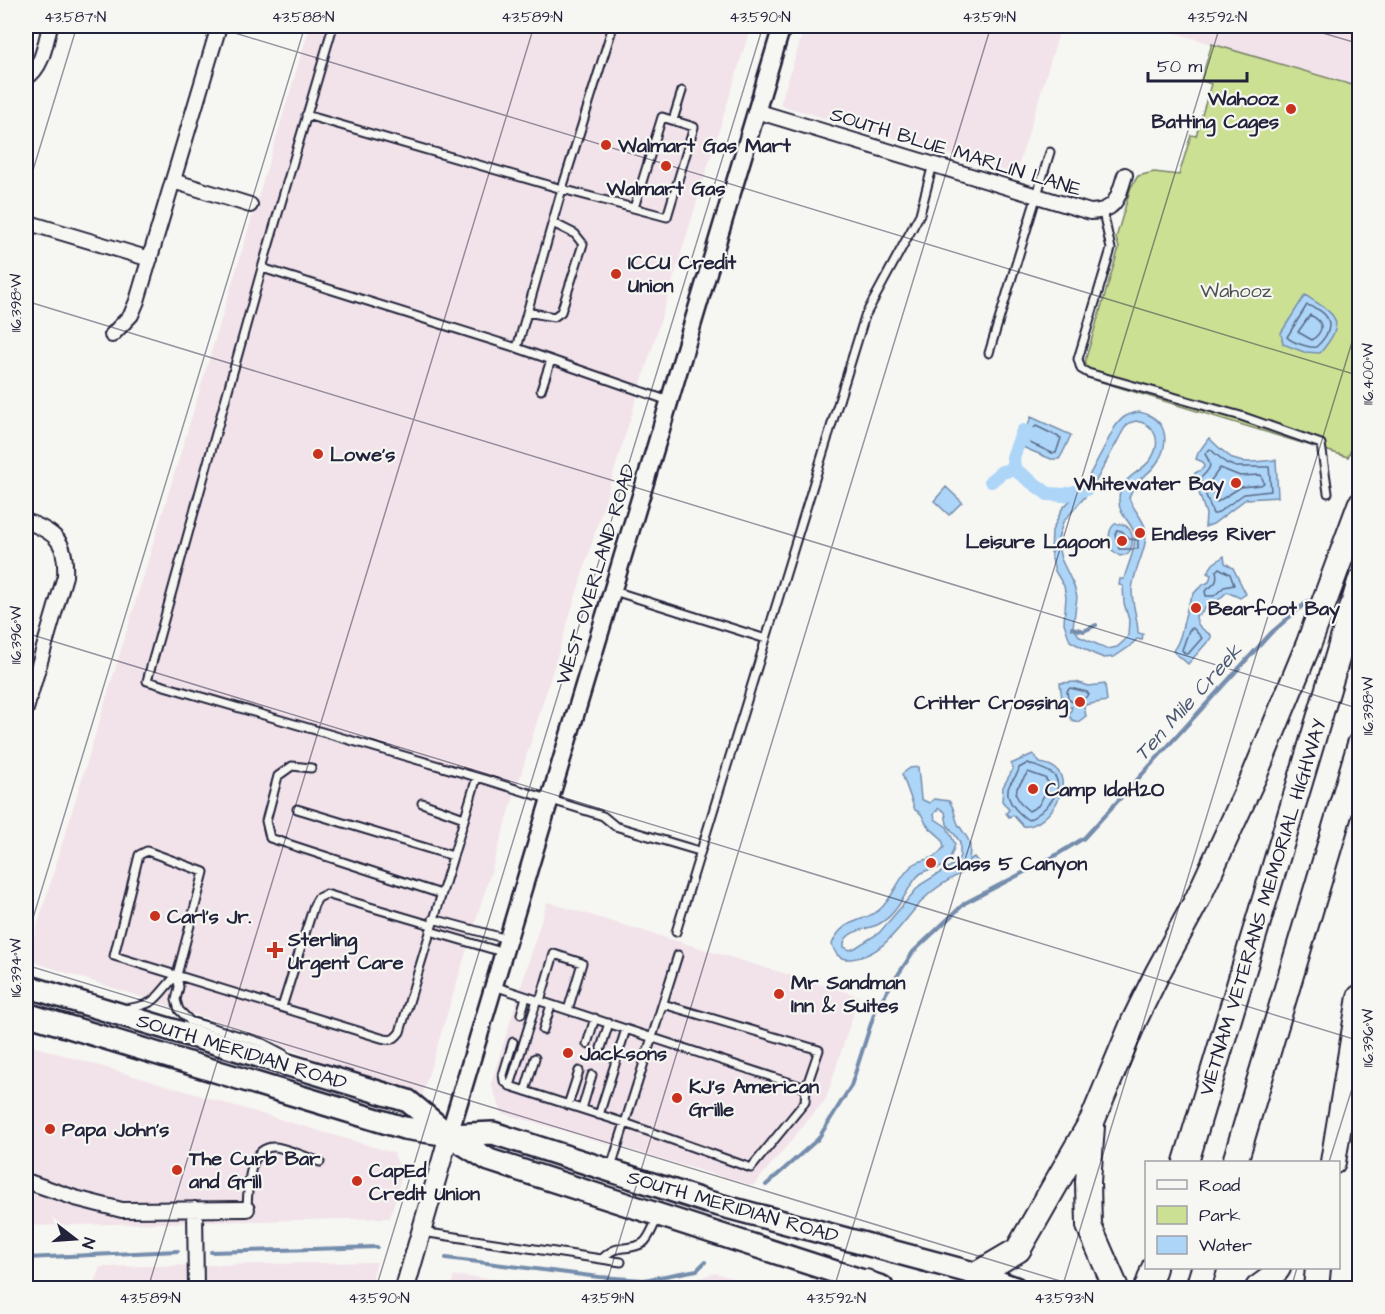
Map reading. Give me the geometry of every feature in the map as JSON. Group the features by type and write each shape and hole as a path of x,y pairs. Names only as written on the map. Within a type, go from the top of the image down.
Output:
{"highway":[{"path":"977,1274 1018,1250 1093,1119 1157,974 1197,900 1255,774 1309,643 1359,506"},
{"name":"VIETNAM VETERANS MEMORIAL HIGHWAY","path":"1186,1161 1359,582"},
{"path":"1235,1161 1359,744"},
{"path":"1333,1161 1359,997"},
{"path":"1093,1119 1088,1182 1089,1226 1116,1288"},
{"path":"1147,1288 1154,1269"},
{"path":"1198,1288 1204,1269"},
{"path":"1258,1288 1269,1280 1277,1269"},
{"path":"1316,1288 1318,1269"}],"main road":[{"name":"SOUTH MERIDIAN ROAD","path":"26,986 408,1101 449,1135 489,1160 877,1286"},
{"name":"SOUTH MERIDIAN ROAD","path":"26,1014 404,1128 449,1135 493,1133 708,1202 977,1274 1015,1288"},
{"path":"405,1288 449,1135"}],"street":[{"path":"26,77 39,63 50,26"},
{"path":"112,334 131,315 150,259 219,26"},
{"name":"WEST OVERLAND ROAD","path":"449,1135 782,26"},
{"name":"SOUTH BLUE MARLIN LANE","path":"756,111 1090,212 1103,212 1116,202 1125,175"},
{"path":"173,181 249,204"},
{"path":"26,222 150,259"},
{"path":"26,521 48,530 56,537 66,561 65,576 27,702"},
{"path":"26,1181 75,1198 122,1210 248,1209"},
{"path":"195,1209 196,1288"}],"lane":[{"path":"333,26 262,268 147,681 477,777 603,816 615,826 699,851"},
{"path":"517,348 562,189 613,26"},
{"path":"673,120 682,91"},
{"path":"306,115 562,189 667,217 694,127 662,117 634,208"},
{"path":"989,353 1050,152"},
{"path":"676,932 865,316 920,214 933,164"},
{"path":"1103,212 1111,249 1078,359 1081,369 1088,373 1241,416 1321,444 1328,493"},
{"path":"527,312 554,317 561,312 583,244 575,234 553,223"},
{"path":"262,268 517,348 669,401"},
{"path":"541,390 551,360"},
{"path":"611,591 766,639"},
{"path":"311,768 292,766 278,776 266,821 270,838 441,894"},
{"path":"329,1077 263,1043 190,1021 179,1010 176,999 179,987 177,975 204,872 147,851 139,855 114,956 177,975 282,1007 391,1041 400,1032 477,777"},
{"path":"422,803 464,818"},
{"path":"297,809 453,856"},
{"path":"282,1007 314,905 318,898 326,894 506,946"},
{"path":"432,925 506,946"},
{"path":"510,1086 554,954 582,963 568,1010"},
{"path":"610,1170 678,955"},
{"path":"108,1011 150,1004 177,975"},
{"path":"494,986 806,1088"},
{"path":"520,1014 526,997"},
{"path":"513,1042 503,1075 504,1081 510,1086 599,1114 751,1168 805,1102 806,1088 819,1050 663,1004"},
{"path":"543,1030 551,1005"},
{"path":"587,1044 595,1018"},
{"path":"601,1048 609,1023"},
{"path":"599,1114 626,1029"},
{"path":"525,1091 535,1058"},
{"path":"568,1105 579,1071"},
{"path":"582,1109 592,1075"},
{"path":"248,1209 249,1175 255,1161 264,1151 275,1147 320,1162"},
{"path":"602,1259 615,1249 642,1243 647,1239 659,1216"},
{"path":"421,1232 621,1262"}],"shaded area":[{"path":"310,26 751,26 421,1099 330,1066 261,1036 27,960"},
{"path":"805,26 1061,26 1016,174 780,105"},
{"path":"1153,26 1359,26 1359,87 1212,44"},
{"path":"547,902 859,996 826,1099 753,1186 502,1113 491,1084"},
{"path":"26,1044 394,1153 402,1174 390,1218 26,1226"},
{"path":"377,1262 370,1288 93,1288 100,1267"},
{"path":"715,1273 764,1288 668,1288"},
{"path":"454,1276 630,1288 450,1288"}],"green space":[{"name":"Wahooz","path":"1212,44 1359,87 1360,429 1348,457 1085,377 1085,361 1119,248 1116,238 1131,187 1138,176 1154,172 1179,175 1191,135 1196,136 1211,84 1201,80"}],"water":[{"path":"1305,295 1331,313 1335,319 1334,333 1320,353 1304,352 1283,344 1281,333"},
{"name":"Endless River","path":"1135,413 1151,416 1159,423 1164,431 1165,441 1158,461 1151,471 1141,478 1144,482 1139,487 1135,483 1129,498 1145,527 1146,534 1132,591 1138,633 1143,634 1142,640 1137,639 1114,657 1104,658 1070,641 1064,623 1066,597 1064,586 1055,571 1051,555 1052,531 1062,509 1083,487 1115,427 1125,416","holes":["1136,421 1143,423 1155,435 1154,453 1147,464 1122,486 1119,502 1133,530 1135,542 1124,579 1120,579 1119,585 1123,586 1124,603 1129,620 1128,636 1117,647 1108,649 1080,637 1073,627 1077,597 1061,559 1057,542 1063,522 1091,490 1124,429 1129,423"]},
{"path":"1031,417 1071,435 1059,459 1051,459 1020,446"},
{"name":"Whitewater Bay","path":"1209,438 1226,454 1239,461 1276,460 1278,497 1246,499 1213,524 1205,527 1206,514 1194,478 1195,473 1204,467 1203,462 1196,459"},
{"path":"946,487 962,502 949,515 934,501"},
{"name":"Leisure Lagoon","path":"1115,524 1126,526 1131,533 1132,544 1128,554 1120,556 1112,550 1110,533"},
{"name":"Bearfoot Bay","path":"1224,556 1225,563 1233,568 1246,594 1240,598 1227,592 1215,603 1210,602 1200,614 1196,615 1198,625 1211,635 1211,638 1188,664 1173,651 1193,595 1209,582 1211,575 1207,573 1213,564"},
{"name":"Critter Crossing","path":"1076,682 1089,686 1105,684 1107,701 1085,705 1086,716 1078,722 1069,716 1072,707 1063,707 1060,683"},
{"name":"Camp IdaH2O","path":"1033,754 1040,763 1054,768 1061,776 1062,787 1059,798 1043,819 1033,825 1023,826 1013,815 1009,817 1006,813 1009,810 1002,801 1003,787 1013,769 1011,764"},
{"name":"Class 5 Canyon","path":"918,767 921,799 929,803 934,799 949,801 958,824 968,840 969,860 974,857 979,863 934,890 894,934 875,951 851,959 843,958 836,953 832,944 841,930 879,910 913,865 933,857 944,847 940,837 915,810 902,774 910,768","holes":["939,808 945,812 947,824 960,842 960,856 956,863 920,885 879,933 855,948 850,950 844,947 844,941 851,934 886,920 917,877 927,870 937,869 947,863 955,844 947,827 935,819 934,814"]}],"waterway":[{"path":"1041,439 1023,431 1013,457 1014,469 1048,494 1064,495 1086,489"},
{"path":"991,481 1002,472 1014,469"},
{"name":"Ten Mile Creek","path":"766,1185 818,1139 851,1086 876,1008 913,952 965,903 1053,857 1084,838 1271,633 1308,601"},
{"path":"1072,628 1084,631 1096,625"},
{"name":"Ten Mile Creek","path":"211,1252 377,1247"},
{"name":"Ten Mile Creek","path":"26,1258 178,1251"},
{"name":"Ten Mile Creek","path":"446,1258 599,1277 644,1280 697,1270 705,1262"}],"place":[{"name":"Wahooz Batting Cages","path":"1291,109"},
{"name":"Walmart Gas Mart","path":"606,145"},
{"name":"Walmart Gas","path":"666,166"},
{"name":"ICCU Credit Union","path":"616,274"},
{"name":"Lowe's","path":"318,454"},
{"name":"Whitewater Bay","path":"1236,483"},
{"name":"Endless River","path":"1140,533"},
{"name":"Leisure Lagoon","path":"1122,541"},
{"name":"Bearfoot Bay","path":"1196,608"},
{"name":"Critter Crossing","path":"1080,702"},
{"name":"Camp IdaH2O","path":"1033,789"},
{"name":"Class 5 Canyon","path":"931,863"},
{"name":"Carl's Jr.","path":"155,916"},
{"name":"Sterling Urgent Care","path":"275,950"},
{"name":"Mr Sandman Inn & Suites","path":"779,994"},
{"name":"Jacksons","path":"568,1053"},
{"name":"KJ's American Grille","path":"677,1098"},
{"name":"Papa John's","path":"50,1129"},
{"name":"The Curb Bar and Grill","path":"177,1170"},
{"name":"CapEd Credit Union","path":"357,1181"}]}
